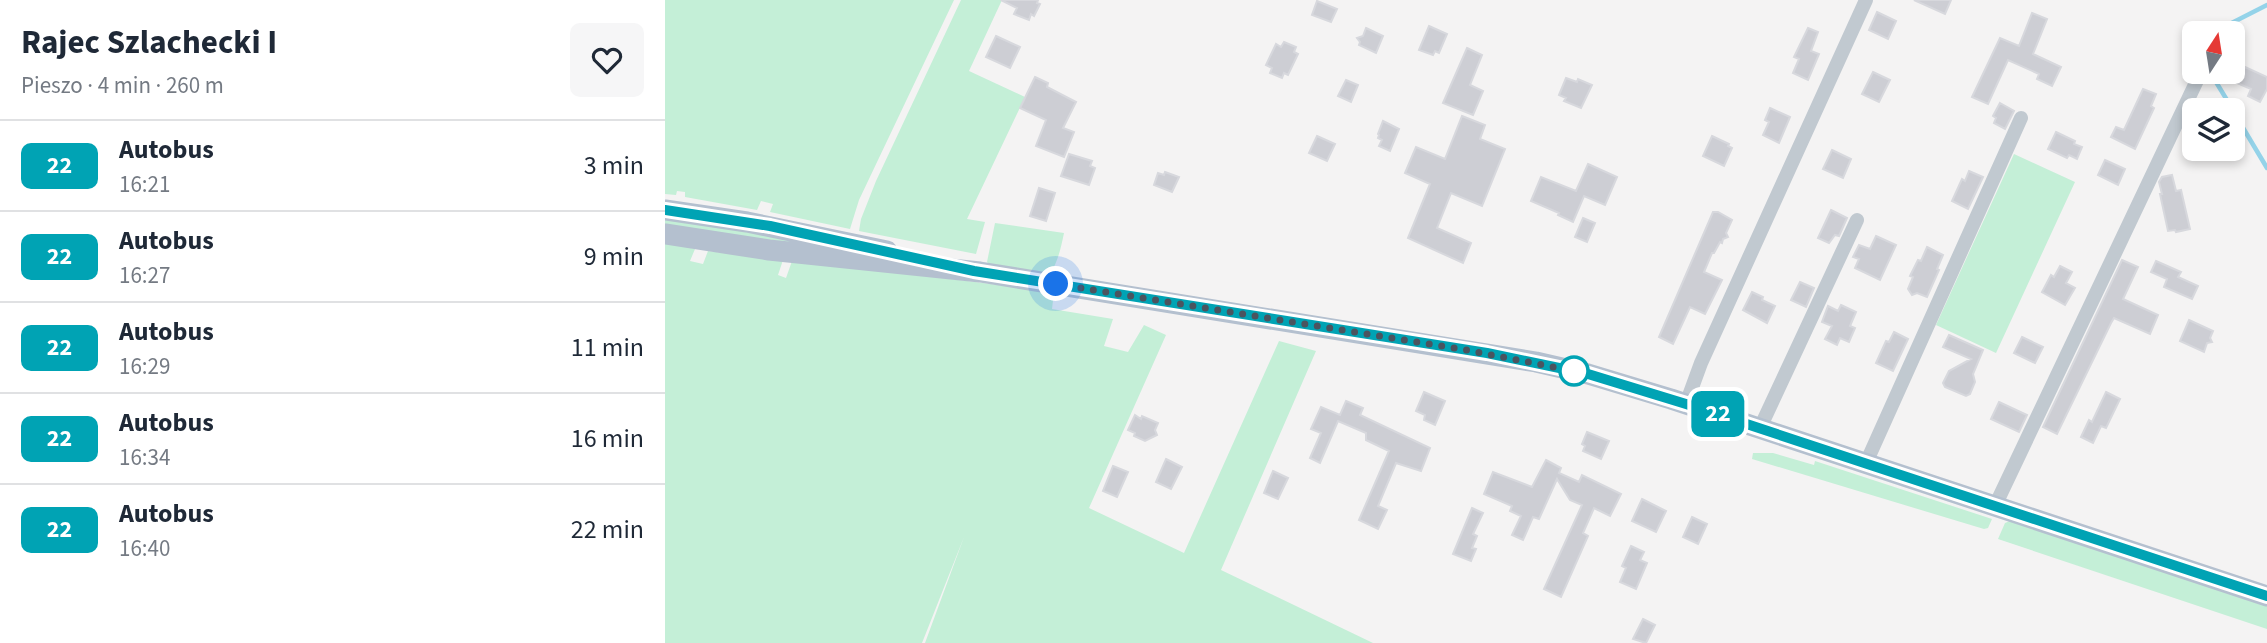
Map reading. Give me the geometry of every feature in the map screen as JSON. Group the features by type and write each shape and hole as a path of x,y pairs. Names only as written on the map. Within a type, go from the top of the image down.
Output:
{"main road":[{"path":"665,209 784,229 974,271"},
{"path":"665,234 769,250 974,271 1510,357 1588,374 1760,428 2267,596"}],"street":[{"path":"1686,404 1707,350 1866,0"},
{"path":"1995,506 2195,84"},
{"path":"1865,463 2021,118"},
{"path":"1760,428 1857,220"}],"green space":[{"path":"665,0 954,0 859,200 850,229 770,212 773,204 761,201 757,210 685,197 685,192 665,194"},
{"path":"961,0 1002,0 969,71 1025,97 967,219 985,222 976,254 859,231 876,181"},
{"path":"2014,154 2075,182 1996,353 1936,325"},
{"path":"665,218 802,240 854,252 665,225"},
{"path":"995,223 1064,233 1057,260 1049,275 990,265 987,262"},
{"path":"665,242 695,249 690,261 703,264 708,251 783,260 778,275 786,278 795,259 1054,292 1052,309 1113,319 1104,346 1128,352 1144,325 1166,335 1089,508 1184,553 1279,341 1316,351 1221,570 1373,643 925,643 964,537 922,643 665,643"},
{"path":"1753,453 1773,453 1814,465 1815,461 1992,519 1988,528 1984,529 1752,459"},
{"path":"2012,520 2267,606 2267,629 1998,539 2005,523"}],"building":[{"path":"1001,0 1038,0 1037,3 1040,4 1029,20 1014,14 1017,8"},
{"path":"1914,0 1951,0 1945,14"},
{"path":"1317,1 1337,9 1331,22 1312,15"},
{"path":"1877,12 1896,21 1888,39 1869,30"},
{"path":"2032,13 2047,19 2033,54 2061,67 2052,86 2037,79 2039,74 2008,60 1988,104 1972,97 2000,38 2019,46"},
{"path":"1429,26 1447,34 1439,53 1435,51 1433,55 1419,50"},
{"path":"1366,28 1383,36 1376,53 1359,45 1357,38 1363,36"},
{"path":"1808,28 1818,32 1811,51 1819,54 1808,80 1793,73 1799,59 1794,57"},
{"path":"996,36 1020,47 1010,68 986,57"},
{"path":"1284,42 1296,47 1294,52 1298,54 1288,75 1284,73 1282,78 1270,73 1272,68 1266,65 1276,44 1281,47"},
{"path":"1467,48 1482,55 1470,85 1483,91 1473,115 1443,103"},
{"path":"2245,67 2267,77 2267,89 2260,102 2248,96 2251,89 2239,84 2245,84"},
{"path":"1873,72 1890,80 1879,102 1862,94"},
{"path":"1035,77 1048,83 1047,87 1076,102 1063,128 1074,132 1064,157 1036,146 1046,120 1020,108"},
{"path":"1566,78 1577,82 1578,79 1592,85 1581,108 1564,101 1566,98 1559,95"},
{"path":"1346,80 1358,85 1351,102 1338,96"},
{"path":"2143,89 2156,94 2151,106 2154,108 2135,149 2111,137 2116,127 2124,130"},
{"path":"2000,103 2014,111 2005,129 1994,123 1996,118 1993,116"},
{"path":"1770,108 1790,117 1779,143 1763,135 1769,122 1765,120"},
{"path":"1462,116 1485,125 1480,139 1505,149 1482,206 1451,193 1437,228 1471,243 1463,263 1408,238 1430,184 1405,173 1416,147 1445,159"},
{"path":"1383,121 1399,129 1390,151 1379,146 1382,140 1378,138 1378,134"},
{"path":"2056,132 2082,147 2077,159 2069,155 2067,158 2048,149"},
{"path":"1317,136 1335,144 1327,161 1309,153"},
{"path":"1712,136 1732,148 1724,166 1703,156"},
{"path":"1832,150 1851,159 1843,178 1823,169"},
{"path":"1069,154 1092,161 1090,166 1095,168 1089,185 1061,176"},
{"path":"2105,160 2125,169 2118,185 2098,175"},
{"path":"1588,164 1617,177 1605,205 1584,196 1573,222 1531,201 1541,177 1576,191"},
{"path":"1969,171 1983,177 1968,209 1952,201 1962,179 1965,181"},
{"path":"1165,172 1179,177 1172,192 1154,185 1158,173 1164,175"},
{"path":"2172,175 2176,191 2181,190 2190,229 2176,232 2168,231 2159,182 2162,177"},
{"path":"1039,188 1055,193 1046,221 1030,216"},
{"path":"1831,210 1847,218 1839,236 1835,235 1829,243 1818,238"},
{"path":"1713,212 1732,220 1726,233 1728,237 1720,242 1712,253 1704,272 1722,280 1705,314 1690,307 1673,344 1659,337"},
{"path":"1583,218 1595,223 1587,242 1575,237"},
{"path":"1876,236 1896,245 1880,280 1855,268 1859,259 1853,257 1859,245 1870,249"},
{"path":"1927,247 1943,255 1937,269 1939,270 1927,297 1917,293 1912,295 1908,289 1913,277 1910,276"},
{"path":"2122,260 2138,267 2123,299 2158,315 2150,334 2114,318 2057,434 2043,427"},
{"path":"2156,261 2181,272 2178,277 2198,286 2192,299 2164,287 2167,279 2151,272"},
{"path":"2060,266 2072,272 2066,283 2075,288 2065,305 2042,292 2051,275 2054,277"},
{"path":"1800,282 1814,288 1806,307 1791,300"},
{"path":"1752,292 1775,306 1767,323 1743,310"},
{"path":"1841,305 1856,312 1850,326 1855,328 1849,342 1840,338 1837,345 1825,339 1832,326 1822,322 1828,306 1838,311"},
{"path":"2189,320 2213,331 2210,338 2212,342 2207,343 2204,352 2180,341"},
{"path":"1894,332 1908,339 1893,371 1876,363 1886,341 1889,342"},
{"path":"1949,335 1983,350 1973,374 1975,382 1970,394 1966,396 1945,387 1943,383 1949,371 1971,359 1943,347"},
{"path":"2022,337 2043,347 2035,363 2014,353"},
{"path":"1424,392 1445,401 1435,425 1424,420 1425,415 1416,411"},
{"path":"2106,392 2120,399 2106,428 2101,426 2093,443 2081,437 2089,420 2092,422"},
{"path":"1346,401 1363,408 1360,415 1430,448 1421,471 1396,463 1378,506 1387,510 1378,529 1359,520 1389,451 1366,440 1366,433 1338,421 1320,463 1310,458 1321,433 1311,429 1321,407 1340,415"},
{"path":"1999,402 2027,415 2019,432 1991,419"},
{"path":"1135,415 1158,423 1155,430 1157,435 1145,441 1134,436 1135,433 1128,430"},
{"path":"1587,432 1609,441 1601,459 1583,451 1585,446 1582,444"},
{"path":"1166,459 1182,467 1171,489 1156,482"},
{"path":"1546,460 1561,468 1559,473 1579,482 1582,475 1621,494 1610,516 1594,508 1583,533 1588,536 1561,597 1544,589 1582,505 1570,500 1557,479 1539,519 1533,517 1523,540 1512,535 1521,516 1510,511 1512,506 1484,494 1493,472 1532,487"},
{"path":"1113,466 1128,472 1117,497 1103,491"},
{"path":"1273,471 1288,478 1278,499 1264,493"},
{"path":"1642,499 1666,511 1656,532 1632,521"},
{"path":"1472,508 1483,513 1473,534 1477,536 1471,561 1453,554"},
{"path":"1692,517 1707,524 1698,544 1683,537"},
{"path":"1631,546 1644,552 1640,560 1647,563 1636,589 1620,582 1626,568 1622,566"},
{"path":"1643,619 1655,625 1646,643 1633,639"}],"waterway":[{"path":"2236,21 2267,5"},
{"path":"2217,84 2226,98"},
{"path":"2245,131 2267,168"}],"bus line":[{"name":"22","path":"665,210 770,226 974,271 1487,353 1588,374 1648,391 2267,596"}],"route":[{"path":"1056,284 1510,357 1574,371"}]}
